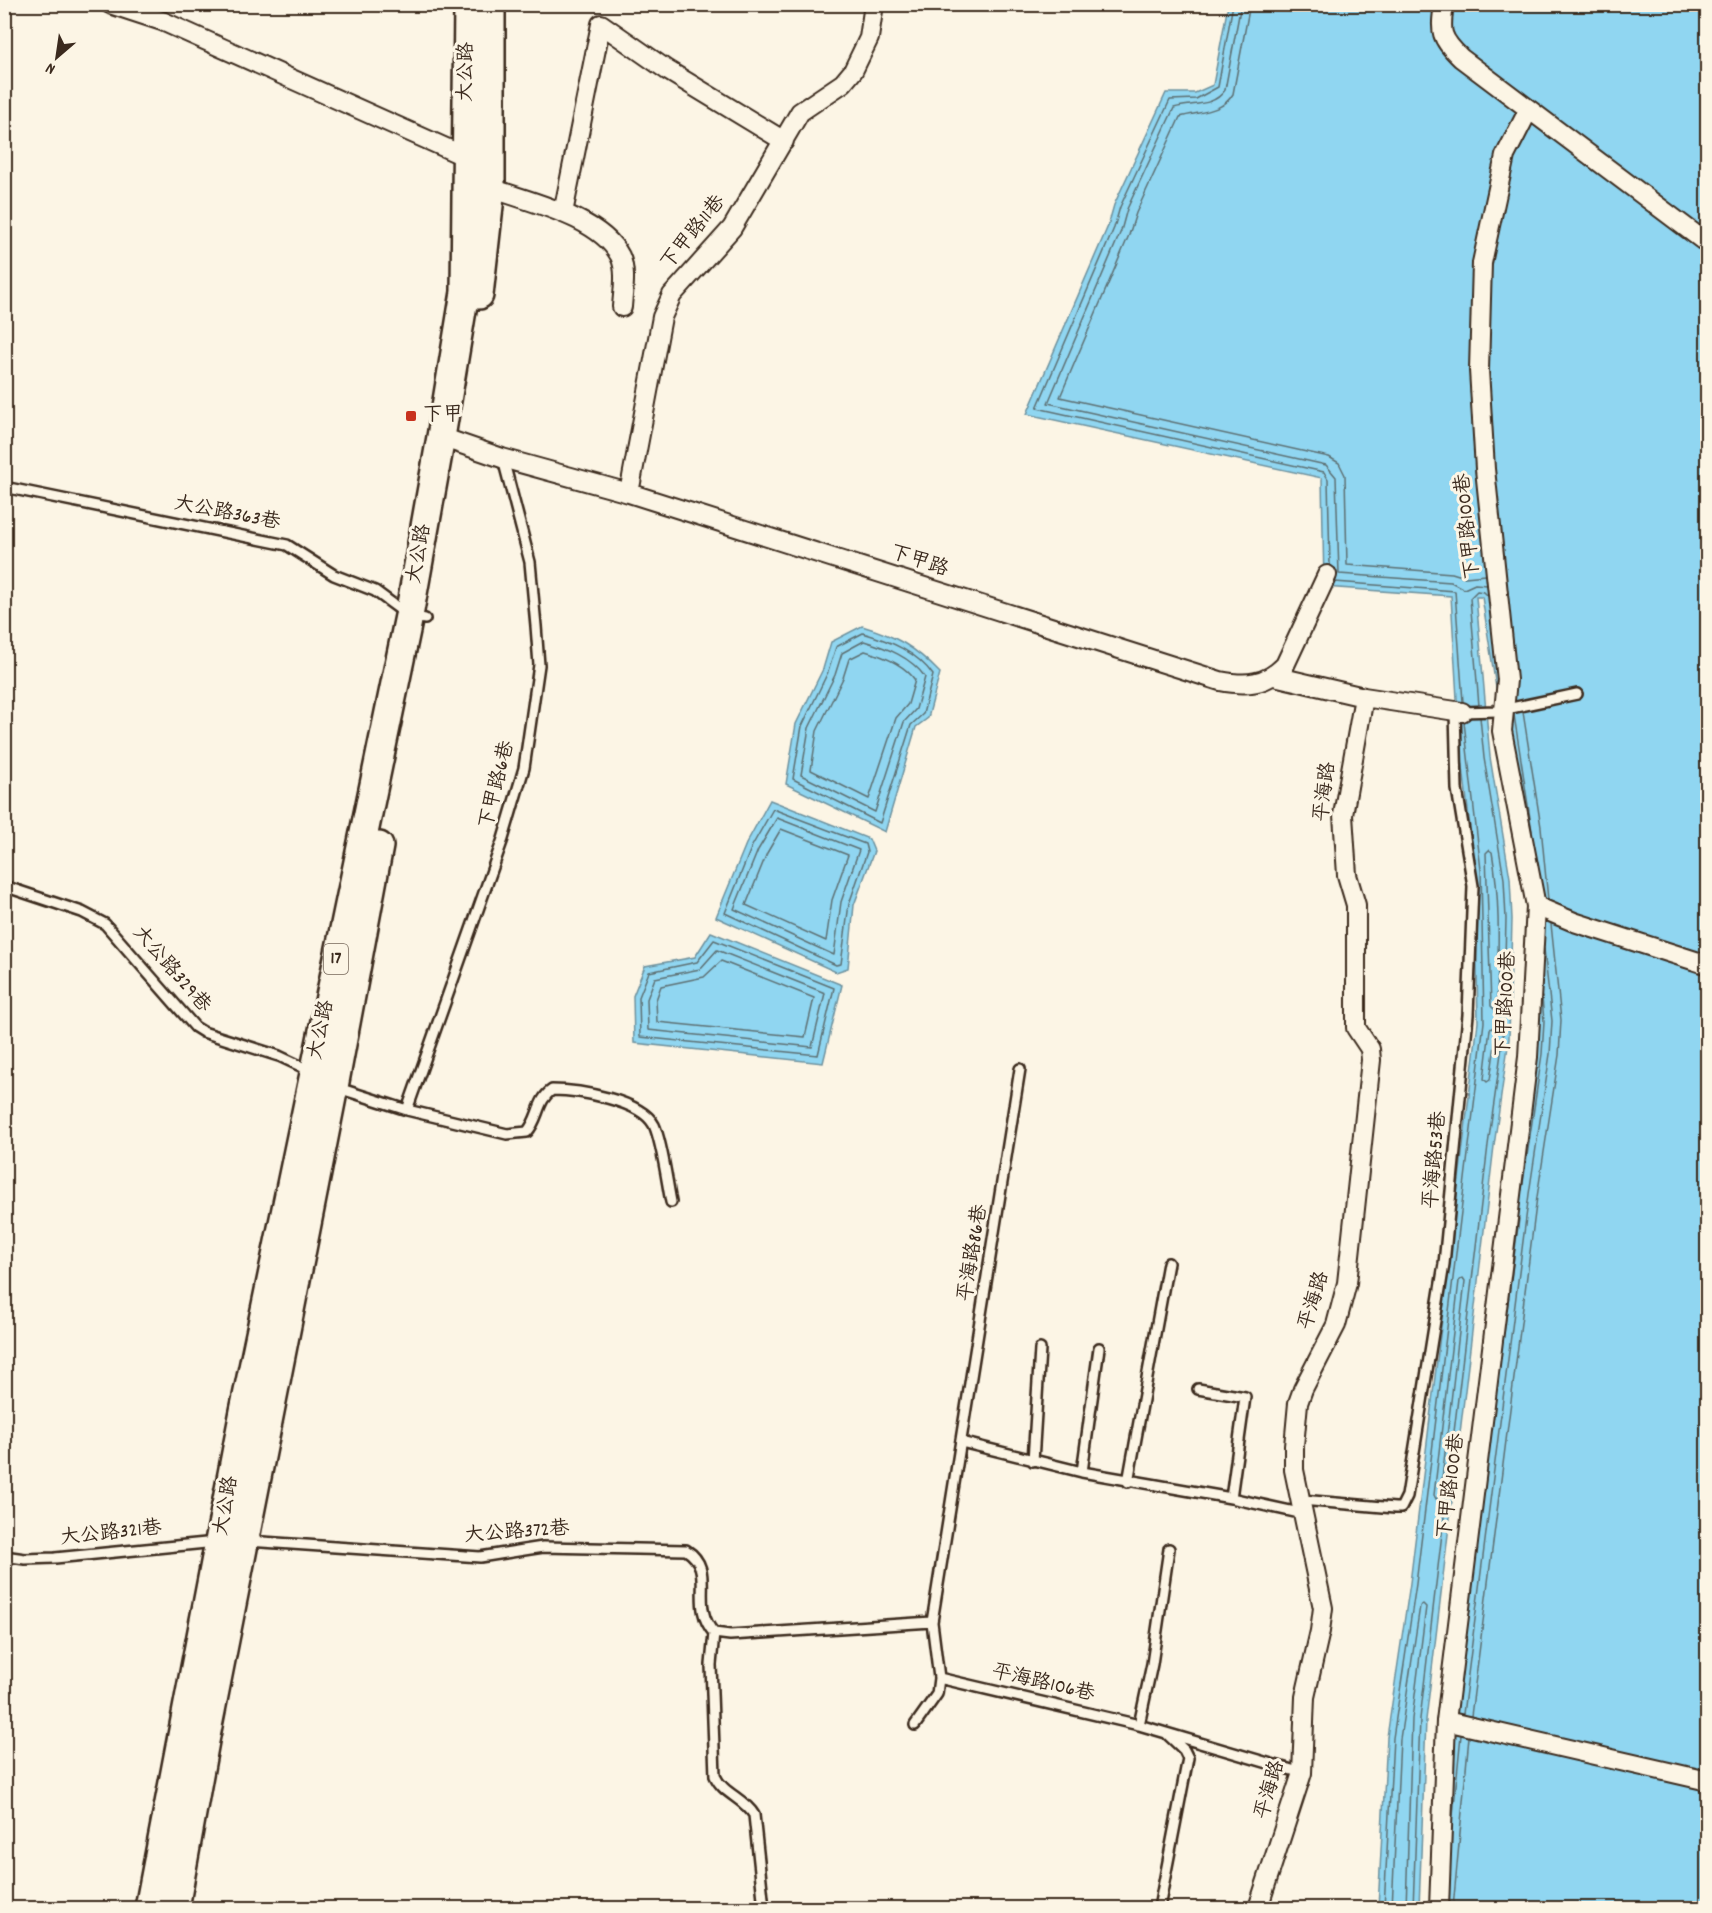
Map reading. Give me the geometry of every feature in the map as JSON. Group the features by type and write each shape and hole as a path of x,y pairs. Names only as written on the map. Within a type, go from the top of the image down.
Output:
{"main road":[{"name":"大公路","path":"449,440 465,292 468,4"},
{"name":"大公路","path":"175,1908 205,1741 233,1541 244,1411 324,1080 417,617 485,253 491,188 491,4"},
{"name":"大公路","path":"149,1908 233,1541"}],"street":[{"path":"110,4 162,21 466,157"},
{"name":"下甲路11巷","path":"629,493 662,316 672,295 732,228 800,112 843,83 853,71 869,38 874,4"},
{"path":"1444,4 1441,28 1445,43 1528,111 1707,244"},
{"path":"563,213 601,24 667,70 784,141"},
{"name":"下甲路100巷","path":"1439,1908 1446,1720 1528,1057 1536,906 1502,731 1500,711 1507,680 1485,469 1479,370 1482,264 1505,156 1528,111"},
{"path":"491,188 563,213 584,223 602,236 620,256 624,276 622,307"},
{"name":"下甲路","path":"449,440 502,458 629,493 1220,681 1239,684 1259,683 1274,676"},
{"path":"1274,676 1286,665 1327,575"},
{"path":"1274,676 1364,697 1459,712"},
{"name":"平海路","path":"1258,1908 1302,1773 1305,1697 1323,1608 1294,1470 1298,1403 1309,1374 1336,1325 1344,1300 1371,1060 1370,1049 1356,1028 1356,905 1347,875 1343,815 1364,697"},
{"path":"1536,906 1707,965"},
{"path":"1446,1720 1707,1780"}],"lane":[{"name":"下甲路6巷","path":"407,1110 503,839 524,768 538,665 536,626 530,562 502,458"},
{"name":"大公路363巷","path":"4,488 287,545 326,570 375,591 417,617"},
{"path":"1459,712 1500,711 1577,694"},
{"name":"平海路53巷","path":"1302,1507 1401,1508 1407,1496 1444,1264 1468,1015 1473,886 1457,789 1459,712"},
{"name":"大公路329巷","path":"4,886 82,912 105,924 195,1027 203,1032 279,1056 324,1080 407,1110 507,1134 520,1134 527,1132 534,1124 541,1101 552,1090 617,1101 634,1107 654,1126 671,1202"},
{"name":"平海路86巷","path":"915,1725 937,1694 939,1678 932,1622 1020,1069"},
{"path":"1128,1482 1168,1263"},
{"path":"1082,1472 1099,1348"},
{"path":"1033,1461 1040,1349"},
{"path":"1198,1389 1245,1397 1231,1498"},
{"path":"961,1442 1128,1482 1302,1507"},
{"name":"大公路321巷","path":"4,1556 25,1559 56,1558 233,1541"},
{"name":"大公路372巷","path":"233,1541 480,1557 543,1547 686,1550 697,1557 702,1567 702,1614 714,1633"},
{"path":"1139,1725 1152,1664 1169,1549"},
{"path":"764,1908 754,1815 749,1806 720,1786 715,1776 711,1665 714,1633 730,1635 932,1622"},
{"name":"平海路106巷","path":"939,1678 1139,1725 1302,1773"},
{"path":"1159,1908 1188,1758 1184,1750 1166,1733"}],"water":[{"path":"1228,5 1707,5 1707,1908 1431,1908 1538,1022 1518,830 1482,597 1476,597 1490,757 1510,878 1512,919 1509,1039 1494,1146 1426,1720 1419,1908 1378,1908 1387,1737 1410,1583 1478,1022 1475,870 1459,733 1451,596 1324,587 1322,478 1027,414 1108,226 1114,205 1166,93 1195,93 1213,85"},
{"path":"862,626 904,643 940,673 928,718 916,727 885,832 786,784 796,724 823,669 831,642"},
{"path":"770,800 869,839 874,851 854,905 848,968 836,972 716,917 746,844"},
{"path":"711,932 842,985 823,1063 634,1043 633,996 645,966 695,957"}],"place":[{"name":"下甲","path":"411,416"}]}
